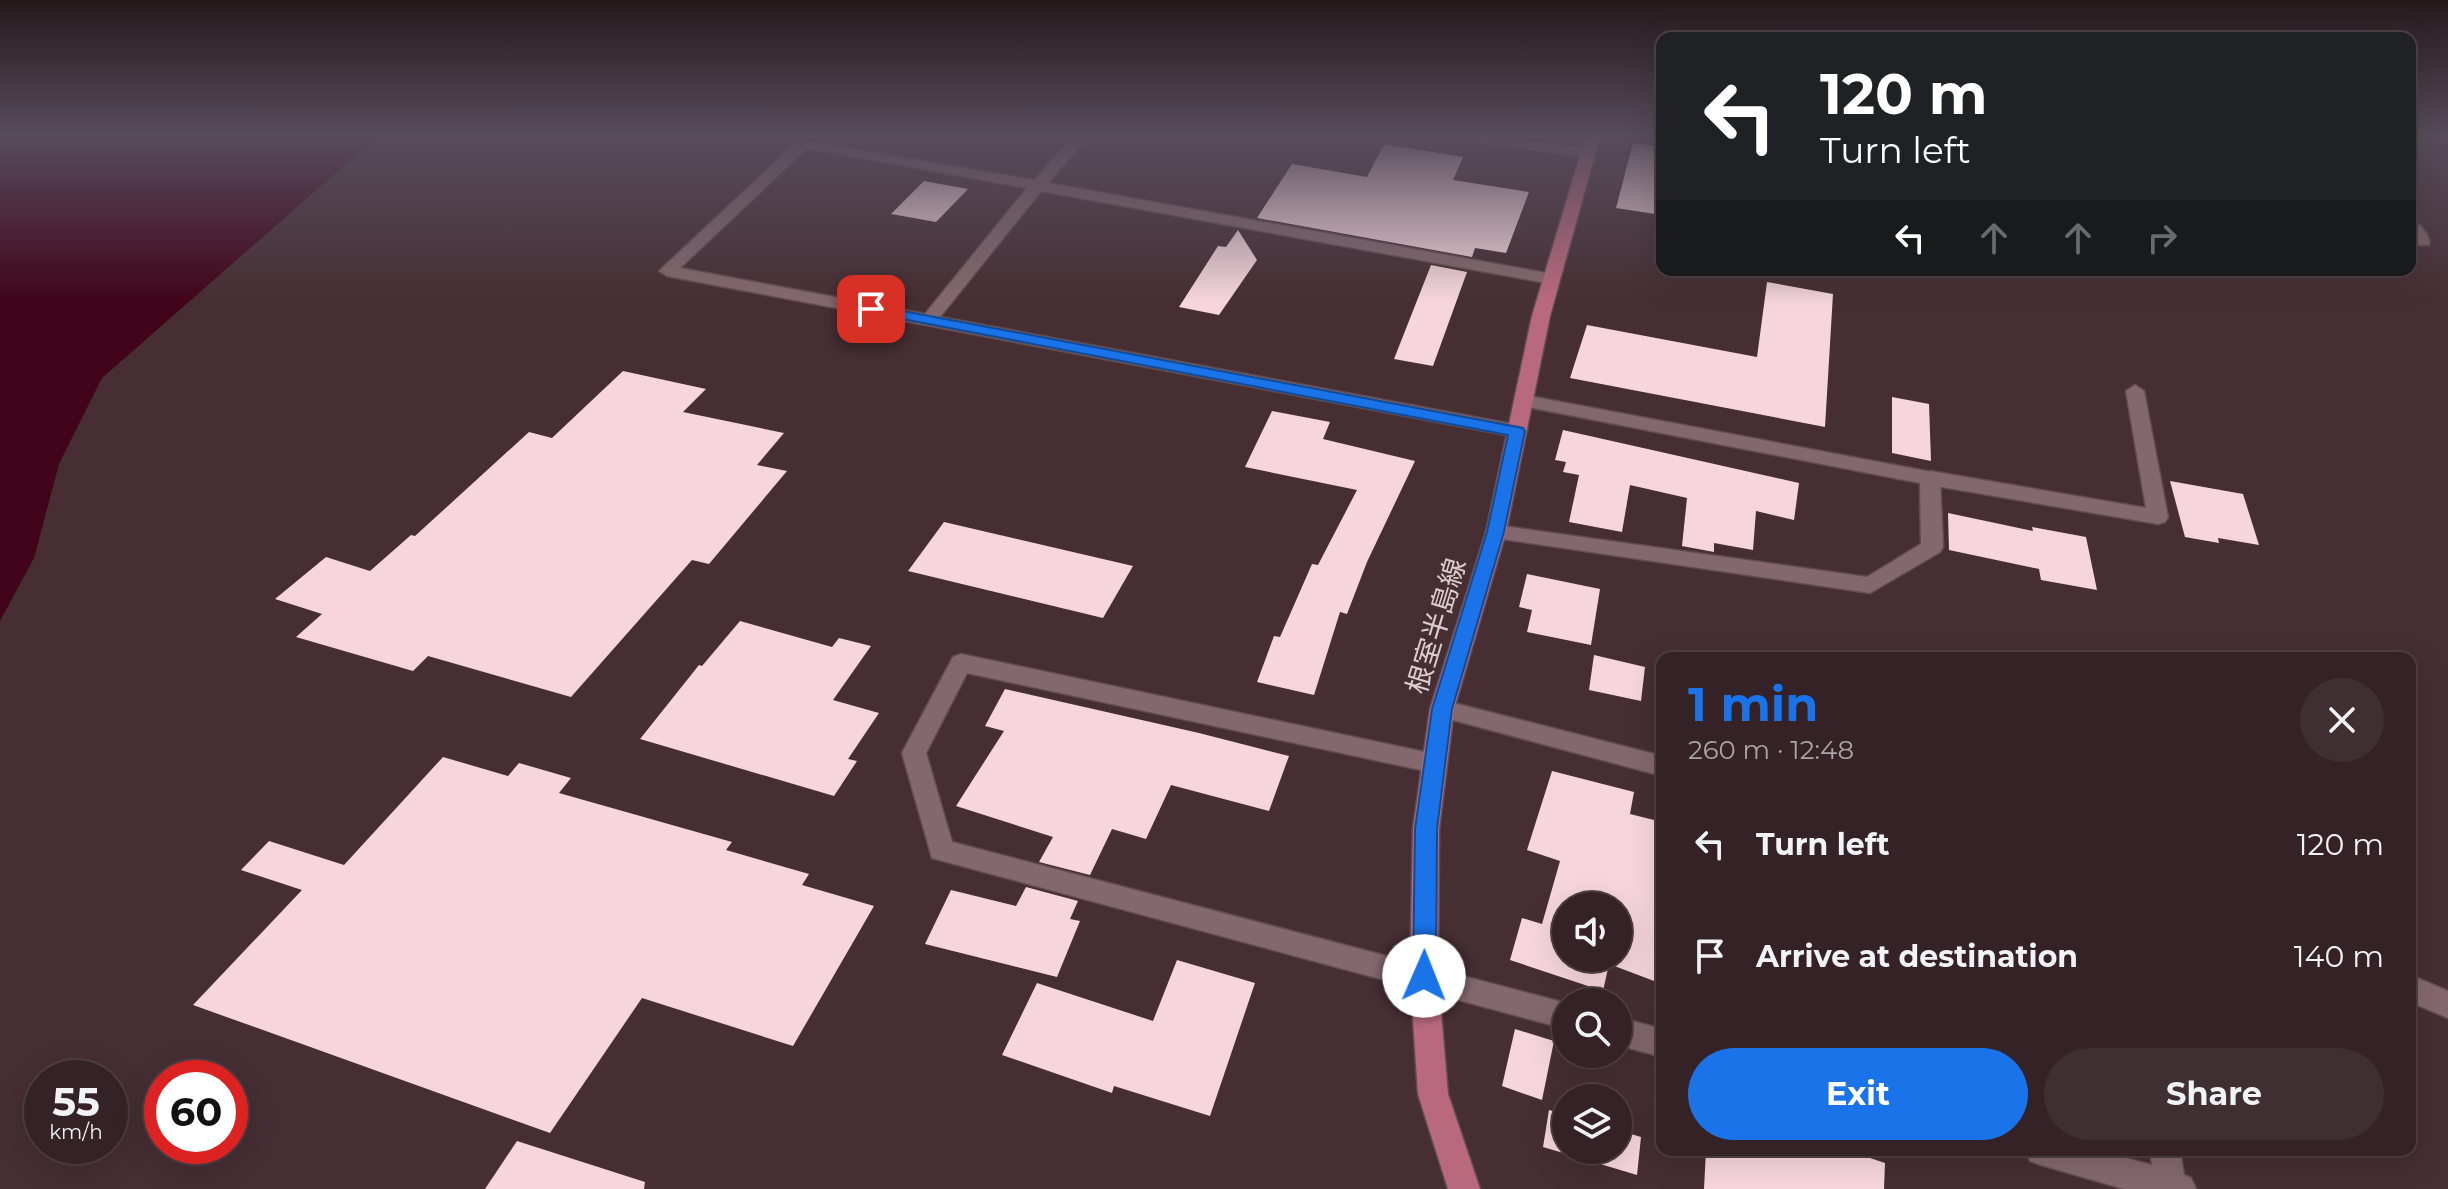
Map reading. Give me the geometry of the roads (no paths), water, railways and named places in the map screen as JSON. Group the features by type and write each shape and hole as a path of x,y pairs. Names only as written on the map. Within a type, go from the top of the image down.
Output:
{"main road":[{"name":"根室半島線","path":"1464,1189 1433,1094 1424,976 1426,829 1442,709 1496,532 1552,279 1577,191"}],"street":[{"path":"752,191 667,271 1517,431"},
{"path":"929,320 1032,191"},
{"path":"1061,191 1552,279"},
{"path":"2416,232 2423,242"},
{"path":"1524,401 1930,478 2158,517 2135,391"},
{"path":"1496,532 1870,585 1932,547 1930,478"},
{"path":"1435,763 961,663 914,753 941,850 1552,1012"},
{"path":"1442,709 1656,764"},
{"path":"2416,991 2448,1005"},
{"path":"1632,1035 1656,1041"},
{"path":"2062,1156 2175,1188"},
{"path":"2167,1156 2175,1188"}]}
